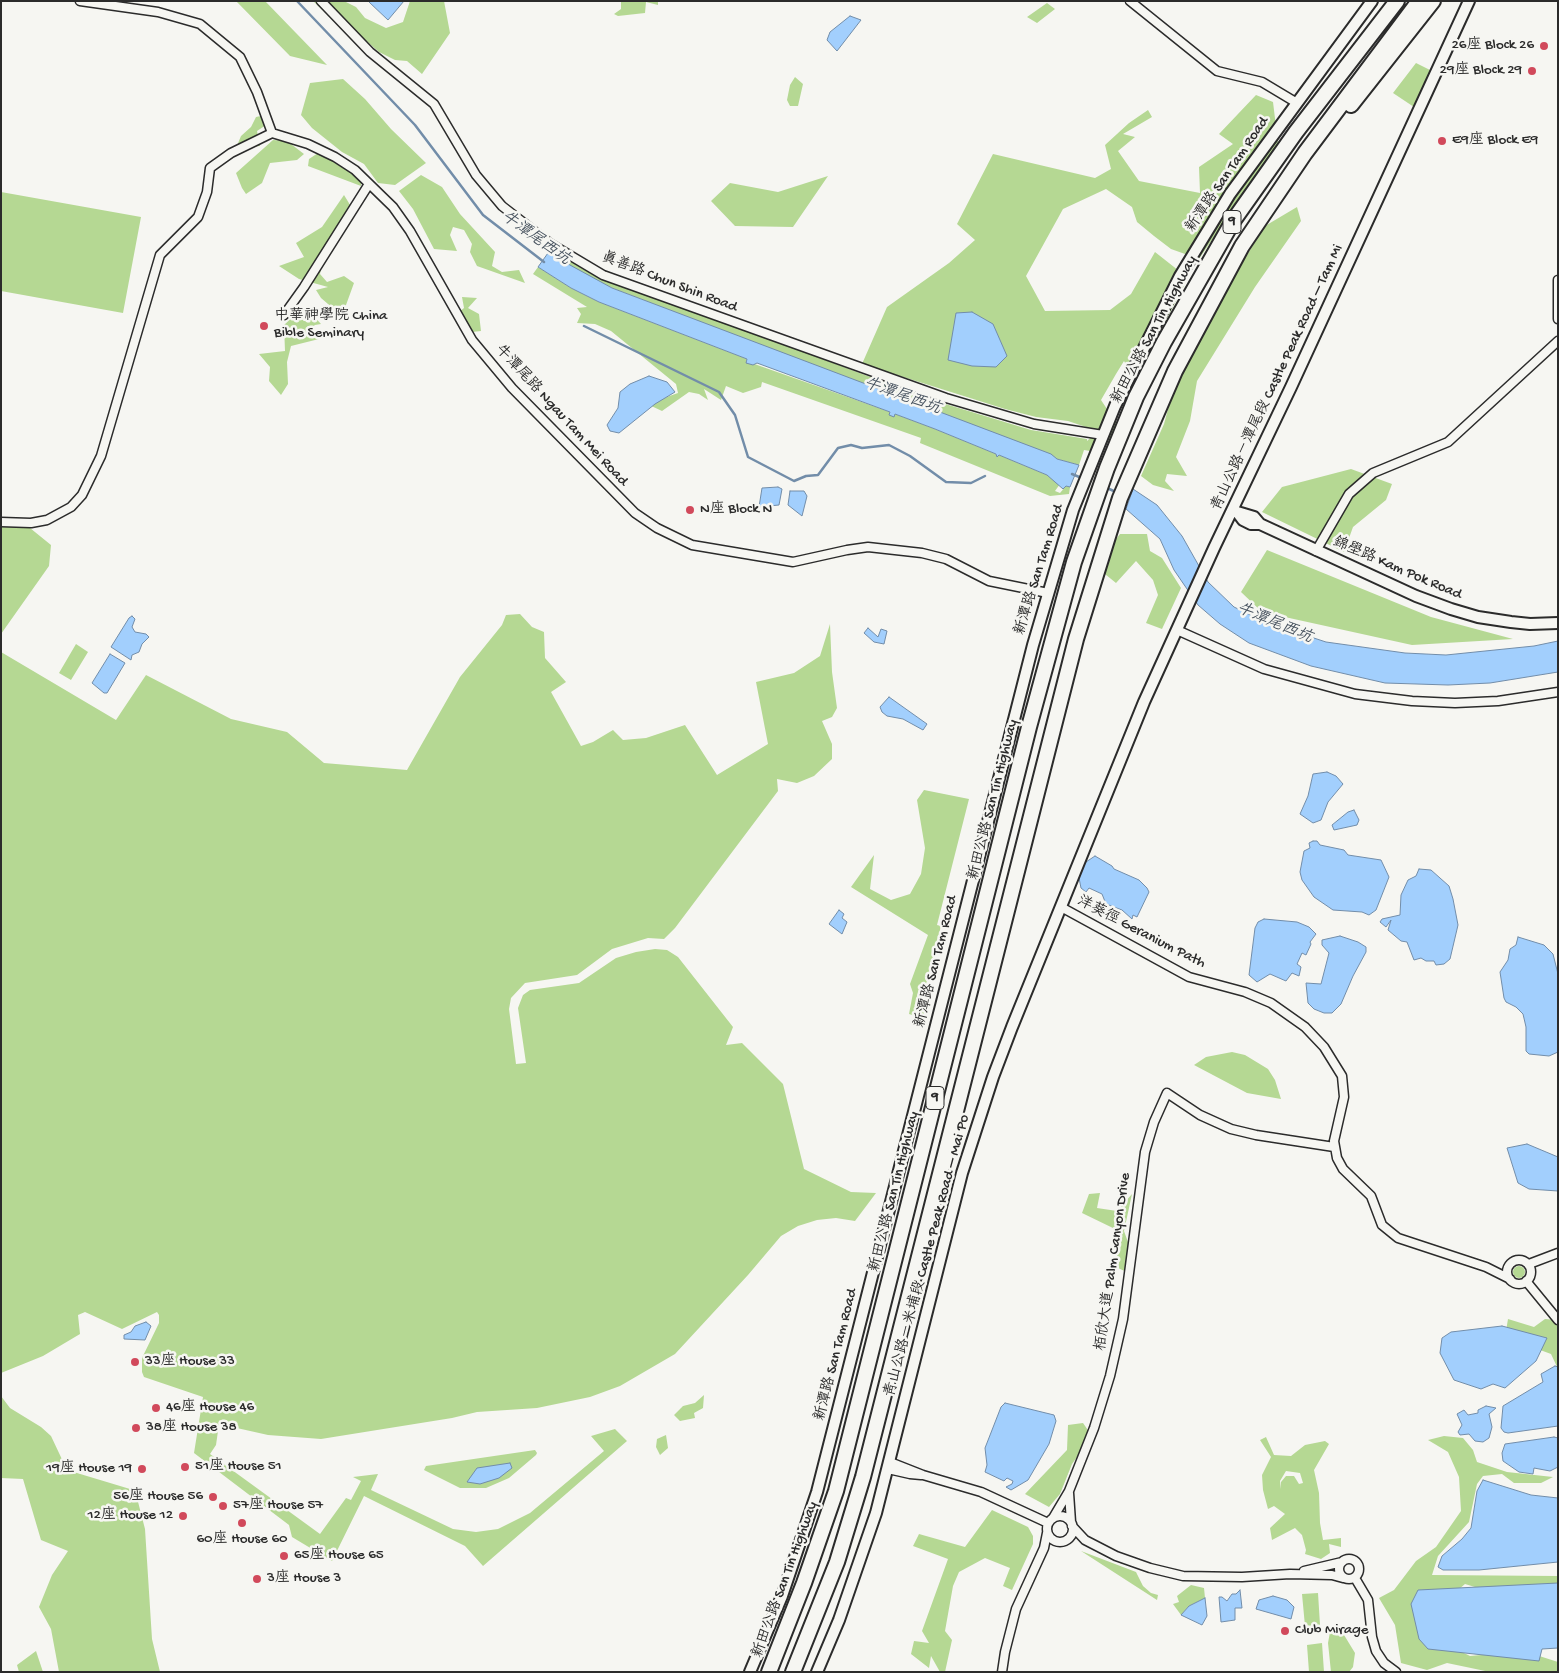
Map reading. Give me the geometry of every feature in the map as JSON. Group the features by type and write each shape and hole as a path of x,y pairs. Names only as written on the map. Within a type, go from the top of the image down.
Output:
{"highway":[{"name":"新田公路 San Tin Highway","path":"769,1672 804,1583 836,1491 1029,727 1074,562 1107,468 1136,397 1164,342 1233,221 1296,132 1397,1"},
{"name":"9","path":"793,1672 837,1562 863,1477 1076,639 1110,524 1130,472 1175,370 1210,302 1242,246 1305,153 1419,1"},
{"path":"1305,153 1356,100 1433,1"}],"street":[{"path":"1,522 31,523 47,520 70,507 82,495 101,456 160,256 198,218 207,192 210,168 231,152 272,133 257,92 240,57 200,24 158,12 80,1"},
{"name":"真善路 Chun Shin Road","path":"321,1 370,52 434,104 476,175 502,206 551,244 603,275 946,398 1026,422 1103,435"},
{"path":"1130,1 1217,71 1262,82 1297,103"},
{"name":"新潭路 San Tam Road","path":"750,1672 792,1572 817,1492 1048,593 1073,510 1103,435 1145,343 1180,276 1230,194 1372,1"},
{"name":"青山公路－潭尾段 Castle Peak Road – Tam Mi","path":"1116,769 1214,548 1235,511 1470,1"},
{"name":"牛潭尾路 Ngau Tam Mei Road","path":"272,133 320,149 355,170 393,206 410,231 472,340 506,381 635,513 657,528 692,545 793,562 868,547 922,552 946,559 988,581 1048,593"},
{"path":"284,315 304,287 369,184"},
{"path":"1558,280 1558,319"},
{"path":"1316,551 1349,494 1373,473 1448,442 1558,342"},
{"name":"錦壆路 Kam Pok Road","path":"1235,511 1243,520 1260,524 1416,596 1469,614 1530,624 1558,623"},
{"path":"1177,630 1264,669 1330,689 1363,695 1412,701 1455,702 1498,700 1558,692"},
{"name":"青山公路－米埔段 Castle Peak Road – Mai Po","path":"817,1672 839,1620 862,1555 889,1465 962,1173 993,1078 1116,769"},
{"name":"洋葵徑 Geranium Path","path":"1061,907 1184,974 1210,984 1245,992 1271,1003 1305,1027 1324,1047 1342,1076 1344,1097 1334,1136 1334,1146"},
{"name":"栢欣大道 Palm Canyon Drive","path":"1051,1520 1069,1491 1094,1428 1110,1376 1123,1318 1143,1158 1154,1122 1167,1093 1200,1115 1231,1129 1256,1136 1334,1146"},
{"path":"1334,1146 1340,1164 1369,1193 1375,1203 1379,1220 1392,1235 1486,1267 1518,1283 1526,1281 1531,1272 1528,1264"},
{"path":"1486,1267 1509,1267 1518,1260 1528,1264 1558,1253"},
{"path":"1509,1267 1510,1279"},
{"path":"1526,1281 1558,1320"},
{"path":"889,1465 912,1468 923,1475 981,1492 1051,1520 1063,1517 1072,1524 1085,1540 1099,1548"},
{"name":"栢欣大道 Palm Canyon Drive","path":"1069,1491 1068,1507 1072,1524"},
{"path":"1002,1672 1016,1609 1041,1552 1051,1520"},
{"path":"1041,1552 1071,1537 1072,1524"},
{"path":"1047,1534 1051,1540 1084,1542 1133,1563 1183,1576 1332,1575 1350,1580 1359,1573 1358,1564 1352,1559 1290,1574"},
{"path":"1343,1561 1339,1570 1343,1578"},
{"path":"1355,1578 1368,1600 1374,1644 1380,1657 1390,1670"}],"green space":[{"path":"236,1 265,1 327,65 290,56"},
{"path":"313,1 344,1 356,7 365,18 386,28 403,22 410,1 444,1 450,33 422,74 407,61 395,60 379,52 356,32 335,22"},
{"path":"621,1 658,1 658,5 646,2 645,13 618,16 614,14 621,9"},
{"path":"1047,3 1055,9 1037,23 1027,17"},
{"path":"1416,63 1432,71 1414,107 1393,93"},
{"path":"795,77 803,84 798,106 790,106 787,100 790,85"},
{"path":"343,79 365,99 391,129 426,163 395,185 378,183 364,164 342,152 312,128 301,115 310,83"},
{"path":"1256,95 1273,102 1278,143 1199,259 1171,249 1137,222 1132,207 1106,189 1063,209 1026,276 1045,311 1110,310 1131,294 1155,252 1188,278 1137,376 1139,381 1127,391 1133,377 1124,361 1116,374 1101,400 1117,424 1102,453 1084,450 1079,465 1057,459 612,288 583,274 553,255 555,249 609,279 929,399 1031,430 1087,439 1087,441 1098,431 1068,421 1036,417 1005,409 862,364 887,307 949,263 975,240 957,224 993,154 1095,178 1111,169 1105,145 1129,123 1148,110 1152,117 1123,134 1135,137 1118,151 1139,181 1200,193 1199,167 1233,144 1219,134"},
{"path":"270,114 272,121 257,131 260,146 236,148 241,136 251,127 256,117"},
{"path":"273,140 287,141 304,154 297,160 270,163 262,183 246,194 236,173"},
{"path":"318,153 349,162 361,179 361,186 308,166 309,159"},
{"path":"421,175 442,187 460,214 495,252 492,266 502,272 519,270 525,283 477,266 470,252 472,244 464,230 453,227 450,235 457,251 434,249 413,209 399,191"},
{"path":"828,176 793,227 735,226 711,201 730,183 778,192"},
{"path":"1,192 141,217 123,313 1,291"},
{"path":"344,195 355,213 326,244 320,274 327,282 344,276 354,283 342,316 321,298 316,290 328,287 299,279 279,266 304,257 296,243 322,227"},
{"path":"1297,207 1301,221 1255,287 1197,381 1190,421 1176,457 1187,476 1167,474 1165,481 1174,491 1153,485 1141,476 1164,424 1175,383 1217,303 1265,226"},
{"path":"538,267 571,288 599,302 747,359 746,361 890,412 889,415 895,414 935,429 996,454 996,456 999,455 1047,475 1060,484 1055,491 1060,493 1066,486 1070,487 1069,494 1050,496 920,443 921,438 762,382 761,387 743,393 726,386 721,400 704,389 708,400 699,394 689,392 662,411 647,404 678,393 676,384 611,331 595,324 577,323 581,314 577,308 587,307 533,274"},
{"path":"462,297 477,298 468,308 479,314 481,331 472,332 459,312 464,308"},
{"path":"310,312 321,324 315,325 306,332 319,339 291,346 287,362 288,384 281,395 269,381 270,367 259,354 285,351 284,325 296,314"},
{"path":"1351,469 1392,484 1386,500 1353,527 1344,552 1262,512 1282,487"},
{"path":"1,526 30,528 51,545 49,566 1,634"},
{"path":"1120,534 1147,534 1150,551 1162,558 1181,588 1162,629 1146,623 1158,595 1153,580 1136,561 1116,583 1100,570 1105,553"},
{"path":"1267,550 1431,617 1513,639 1412,645 1262,612 1241,592"},
{"path":"520,614 532,627 544,632 545,658 566,682 551,692 581,746 593,742 613,730 623,740 646,738 685,725 717,775 768,744 756,682 794,673 820,656 830,624 832,672 837,708 832,717 822,721 832,744 832,759 814,776 797,783 777,779 778,791 675,928 664,939 648,938 612,949 577,975 525,983 511,998 509,1009 516,1064 526,1063 518,1008 523,995 530,990 579,983 616,958 655,949 667,950 678,957 733,1027 726,1045 742,1043 783,1084 804,1169 851,1192 876,1193 855,1221 836,1218 817,1220 798,1226 781,1236 748,1275 675,1354 620,1386 590,1397 537,1408 477,1412 452,1418 321,1439 268,1435 219,1424 216,1445 210,1454 320,1534 346,1498 351,1500 361,1481 353,1477 378,1474 371,1490 453,1529 476,1532 498,1529 530,1513 604,1451 591,1436 615,1429 627,1441 483,1566 465,1546 364,1496 332,1561 292,1537 289,1525 194,1453 203,1397 144,1377 142,1372 142,1358 159,1323 157,1312 122,1329 85,1312 78,1315 80,1334 43,1356 1,1373 1,652 116,720 146,675 231,719 287,732 324,763 407,770 460,677 502,625 506,615"},
{"path":"76,644 88,652 71,680 59,673"},
{"path":"924,790 969,799 937,925 941,926 925,988 927,998 923,1018 909,1014 913,993 910,984 928,935 851,887 874,855 870,889 891,900 910,894 921,874 925,848 917,800"},
{"path":"1232,1052 1245,1055 1268,1069 1275,1080 1281,1099 1247,1093 1194,1065 1206,1057"},
{"path":"1100,1193 1097,1208 1117,1211 1132,1194 1124,1231 1134,1259 1131,1274 1118,1268 1115,1229 1082,1213 1089,1194"},
{"path":"1517,1266 1521,1266 1525,1272 1521,1278 1517,1278 1513,1274 1513,1270"},
{"path":"1508,1319 1534,1327 1545,1319 1558,1320 1558,1369 1551,1354 1505,1337"},
{"path":"704,1395 703,1408 694,1413 695,1418 680,1421 674,1415 683,1406 695,1403"},
{"path":"1,1396 10,1408 41,1427 51,1436 67,1470 130,1489 136,1494 145,1529 152,1639 160,1672 59,1672 51,1629 39,1607 52,1575 68,1551 41,1540 23,1479 1,1478"},
{"path":"1083,1423 1092,1436 1072,1464 1060,1494 1049,1507 1025,1494 1067,1450 1068,1425"},
{"path":"666,1435 668,1448 660,1455 656,1447 657,1439"},
{"path":"1444,1436 1463,1438 1473,1450 1477,1462 1507,1472 1553,1477 1541,1483 1514,1483 1502,1474 1483,1476 1477,1484 1469,1522 1438,1556 1432,1575 1558,1576 1558,1588 1488,1591 1465,1584 1451,1596 1442,1642 1470,1656 1504,1653 1533,1654 1558,1662 1558,1672 1490,1672 1447,1663 1427,1670 1401,1663 1395,1625 1379,1598 1394,1590 1416,1561 1436,1547 1461,1511 1459,1477 1448,1452 1428,1440"},
{"path":"1266,1437 1274,1455 1291,1456 1305,1445 1325,1441 1329,1444 1314,1470 1319,1493 1320,1523 1323,1540 1341,1538 1341,1547 1329,1544 1330,1553 1321,1559 1305,1554 1306,1550 1302,1535 1295,1528 1272,1540 1270,1528 1285,1514 1274,1506 1268,1509 1263,1490 1262,1475 1271,1457 1260,1440","holes":["1286,1471 1300,1473 1303,1483 1299,1484 1294,1476 1286,1476 1281,1482 1281,1489 1280,1481"]},
{"path":"535,1450 536,1455 509,1478 486,1488 460,1488 424,1470 426,1466"},
{"path":"992,1510 1028,1527 1033,1536 1033,1544 1012,1590 1003,1586 1010,1568 985,1558 959,1572 953,1586 945,1631 952,1640 945,1672 940,1672 931,1656 929,1668 911,1654 914,1641 929,1643 922,1631 948,1559 913,1546 919,1534 965,1547"},
{"path":"1081,1551 1136,1572 1143,1586 1151,1593 1158,1595 1157,1600"},
{"path":"1191,1585 1204,1588 1205,1598 1189,1606 1181,1615 1173,1604 1179,1602 1177,1596"},
{"path":"1318,1593 1320,1625 1305,1626 1302,1594"},
{"path":"1341,1630 1355,1653 1353,1667 1349,1672 1331,1672 1328,1643 1330,1632"},
{"path":"1322,1643 1324,1672 1309,1672 1307,1645"},
{"path":"36,1651 43,1672 19,1672 17,1665"}],"water":[{"path":"370,1 404,1 388,20 369,2"},
{"path":"850,16 861,20 837,51 827,40 830,32"},
{"path":"548,253 612,288 1051,454 1057,459 1079,465 1070,487 1066,486 1063,489 1047,475 999,455 997,457 996,454 935,429 895,414 894,417 889,415 890,412 757,363 753,365 746,363 747,359 599,302 571,288 538,267"},
{"path":"972,312 993,324 1007,356 996,367 972,366 948,360 956,313"},
{"path":"649,376 667,382 675,392 655,404 619,433 610,431 607,425 618,408 620,392 630,384"},
{"path":"778,487 782,489 779,505 759,507 762,488"},
{"path":"1133,489 1157,505 1182,536 1208,582 1234,607 1265,622 1326,642 1405,653 1446,655 1534,646 1558,641 1558,672 1490,683 1448,685 1385,683 1311,666 1249,643 1220,624 1198,605 1174,570 1160,539 1126,509"},
{"path":"790,491 804,491 807,496 802,516 788,505"},
{"path":"132,616 135,619 132,627 135,632 146,634 149,637 142,644 139,652 132,655 131,660 111,647"},
{"path":"868,628 878,637 881,629 887,631 884,644 874,642 864,633"},
{"path":"110,654 125,663 107,693 104,693 92,683"},
{"path":"889,697 927,724 923,730 903,719 887,716 882,712 880,707"},
{"path":"1327,772 1336,776 1343,784 1328,802 1321,820 1313,823 1300,814 1308,796 1313,774"},
{"path":"1354,810 1359,820 1357,825 1334,830 1332,825 1348,812"},
{"path":"1317,841 1320,845 1344,850 1348,855 1381,860 1389,877 1376,910 1369,915 1362,912 1333,910 1314,897 1302,880 1300,872 1304,851 1310,848 1309,843"},
{"path":"1095,856 1114,869 1139,880 1147,888 1149,892 1137,917 1133,915 1132,919 1122,910 1106,904 1102,894 1089,888 1086,892 1081,888 1078,873 1080,866"},
{"path":"1419,869 1431,870 1449,886 1453,899 1458,925 1450,959 1444,964 1436,965 1434,961 1426,961 1421,958 1414,960 1407,942 1401,941 1388,930 1391,920 1386,927 1380,922 1382,919 1400,915 1401,895 1408,880 1416,876"},
{"path":"839,910 844,914 842,918 847,922 842,934 829,924"},
{"path":"1264,919 1297,922 1309,927 1316,934 1310,942 1311,944 1306,955 1302,953 1297,964 1301,967 1299,976 1292,973 1286,981 1270,974 1257,982 1249,975 1255,928 1258,922"},
{"path":"1340,936 1358,942 1366,947 1366,952 1341,1004 1332,1013 1324,1013 1314,1009 1308,1003 1306,983 1321,984 1329,953 1322,945 1322,940"},
{"path":"1518,937 1544,945 1553,954 1558,974 1558,1052 1549,1056 1529,1054 1526,1051 1526,1027 1523,1014 1516,1007 1506,1002 1504,998 1500,972 1508,960 1510,949 1516,945"},
{"path":"1527,1144 1558,1157 1558,1191 1529,1189 1518,1183 1507,1148"},
{"path":"146,1322 151,1326 145,1340 124,1339 124,1335 131,1332 135,1326"},
{"path":"1502,1326 1547,1338 1536,1361 1505,1388 1493,1384 1481,1389 1454,1380 1440,1353 1442,1338 1451,1332"},
{"path":"1555,1366 1558,1367 1558,1426 1504,1432 1501,1428 1503,1406 1543,1382 1541,1374"},
{"path":"1005,1403 1054,1415 1056,1421 1049,1444 1028,1480 1011,1490 1006,1487 1012,1484 1013,1481 1007,1478 1004,1481 985,1472 987,1465 985,1448 1001,1407"},
{"path":"1486,1406 1496,1408 1489,1414 1492,1427 1489,1438 1483,1442 1475,1441 1469,1434 1460,1435 1458,1432 1462,1425 1457,1414 1464,1410 1468,1415 1478,1413 1478,1410"},
{"path":"1558,1438 1558,1467 1550,1471 1534,1468 1533,1474 1519,1472 1503,1461 1502,1453 1505,1444"},
{"path":"510,1463 512,1468 499,1478 480,1484 467,1482 477,1468"},
{"path":"1483,1480 1531,1495 1558,1498 1558,1562 1479,1570 1443,1570 1438,1567 1442,1556 1462,1539 1471,1528 1477,1491"},
{"path":"1558,1583 1558,1648 1542,1649 1539,1661 1428,1649 1419,1639 1411,1604 1418,1590"},
{"path":"1240,1590 1242,1608 1235,1608 1235,1620 1221,1622 1219,1597 1227,1601 1232,1594 1236,1594"},
{"path":"1273,1596 1287,1600 1294,1607 1291,1619 1256,1609 1259,1600"},
{"path":"1205,1598 1207,1616 1202,1625 1181,1615 1189,1606"}],"waterway":[{"name":"牛潭尾西坑","path":"297,1 415,125 483,215 544,262"},
{"path":"584,326 719,392 735,415 748,457 794,481 806,476 818,475 838,448 851,445 862,448 889,445 910,456 946,482 971,483 985,476"},
{"name":"牛潭尾西坑","path":"1072,474 1084,479"},
{"name":"牛潭尾西坑","path":"1105,487 1118,493"}],"place":[{"name":"26座 Block 26","path":"1544,46"},
{"name":"29座 Block 29","path":"1532,71"},
{"name":"E9座 Block E9","path":"1442,141"},
{"name":"中華神學院 China Bible Seminary","path":"264,326"},
{"name":"N座 Block N","path":"690,510"},
{"name":"33座 House 33","path":"135,1362"},
{"name":"46座 House 46","path":"156,1408"},
{"name":"38座 House 38","path":"136,1428"},
{"name":"51座 House 51","path":"185,1467"},
{"name":"19座 House 19","path":"142,1469"},
{"name":"56座 House 56","path":"213,1497"},
{"name":"57座 House 57","path":"223,1506"},
{"name":"12座 House 12","path":"183,1516"},
{"name":"60座 House 60","path":"242,1523"},
{"name":"65座 House 65","path":"284,1556"},
{"name":"3座 House 3","path":"257,1579"},
{"name":"Club Mirage","path":"1285,1631"}]}
